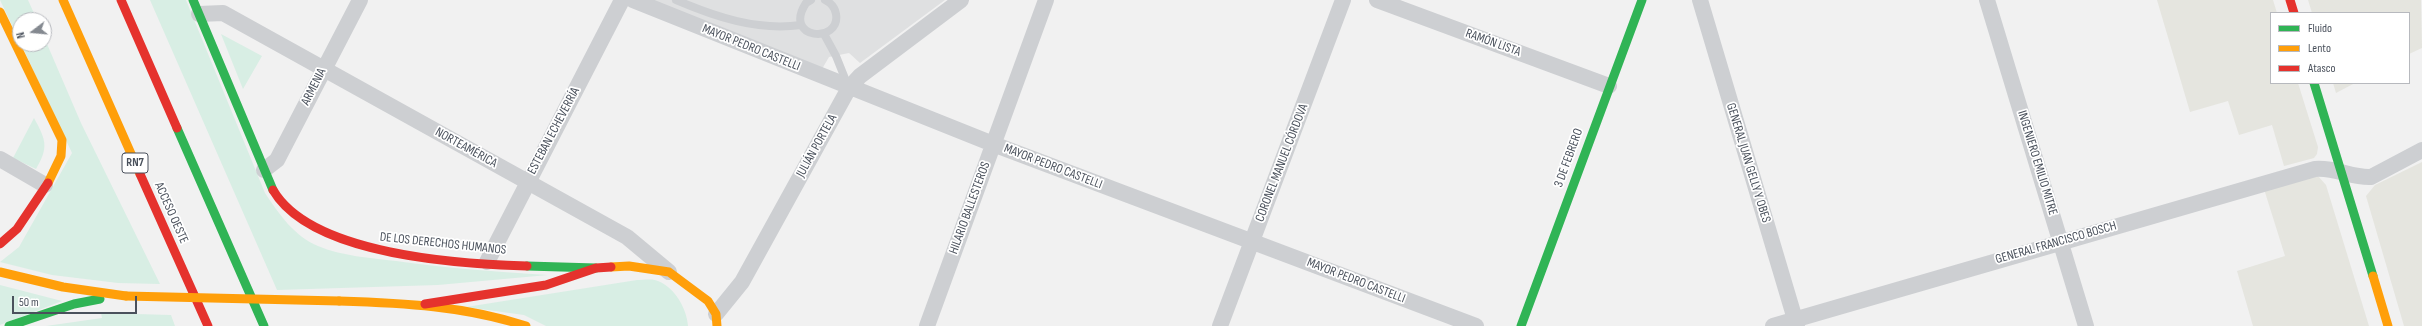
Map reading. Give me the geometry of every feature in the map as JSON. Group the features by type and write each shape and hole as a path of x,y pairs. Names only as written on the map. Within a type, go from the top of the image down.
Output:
{"main road":[{"path":"58,0 72,22"},
{"name":"ACCESO OESTE","path":"62,0 208,326"},
{"path":"121,0 264,326"},
{"name":"3 DE FEBRERO","path":"1521,326 1642,0"},
{"path":"2290,0 2294,12"},
{"name":"DE LOS DERECHOS HUMANOS","path":"196,7 264,170 279,199 288,209 325,233 347,242 409,256 596,268"},
{"path":"0,244 6,242 27,217 59,160 63,147 60,134 1,20"},
{"path":"2314,84 2388,326"},
{"path":"425,304 546,285 596,268 629,266 669,272"},
{"path":"0,272 63,288 122,296 425,304 487,316 526,326"},
{"name":"NORTEAMÉRICA","path":"669,272 703,297 716,320"},
{"path":"9,326 74,304 122,296"}],"street":[{"name":"ARMENIA","path":"264,170 277,160 323,68 360,0"},
{"name":"ESTEBAN ECHEVERRÍA","path":"487,262 622,0"},
{"name":"MAYOR PEDRO CASTELLI","path":"633,0 849,88 1476,326"},
{"name":"JULIÁN PORTELA","path":"716,320 742,282 849,88 860,76 961,0"},
{"name":"HILARIO BALLESTEROS","path":"927,326 1046,0"},
{"name":"CORONEL MANUEL CÓRDOVA","path":"1220,326 1343,0"},
{"name":"RAMÓN LISTA","path":"1377,0 1609,86"},
{"name":"GENERAL JUAN GELLY Y OBES","path":"1700,0 1796,323"},
{"name":"INGENIERO EMILIO MITRE","path":"1987,0 2086,326"},
{"name":"NORTEAMÉRICA","path":"196,7 223,13 528,181 627,237 669,272"},
{"name":"GENERAL FRANCISCO BOSCH","path":"1773,326 1796,323 2061,241 2315,169 2325,168 2363,178 2371,177 2422,150"},
{"path":"0,159 45,185"}],"lane":[{"path":"676,0 714,17 762,26 782,27 801,25"},
{"path":"811,0 806,3 801,10 801,25 808,33 824,34 833,28 836,20 833,6 825,0"},
{"path":"824,34 836,56 849,88"}],"shaded area":[{"path":"649,0 945,0 860,63 849,53 829,57 822,69"},
{"path":"2157,0 2273,0 2277,12 2270,12 2270,84 2298,84 2318,147 2317,154 2314,158 2284,166 2272,125 2239,135 2228,101 2190,112"},
{"path":"2308,0 2421,0 2422,48 2410,54 2410,12 2312,12"},
{"path":"2333,84 2353,84 2336,93"},
{"path":"2422,162 2422,326 2404,326 2366,196 2375,185"},
{"path":"2318,176 2326,185 2369,326 2253,326 2237,271 2285,256 2264,189"}],"green space":[{"path":"0,0 28,0 33,12 12,12 12,25"},
{"path":"150,0 186,0 265,193 288,224 309,242 337,252 356,256 453,268 548,275 438,285 277,290"},
{"path":"221,34 262,56 243,89"},
{"path":"25,52 50,52 81,123 160,284 118,283 52,275 0,262 19,247 72,153"},
{"path":"34,118 41,132 44,144 43,155 36,169 13,158"},
{"path":"637,280 655,280 662,283 674,292 685,312 688,326 546,326 524,315 466,307"},
{"path":"0,285 62,301 0,325"},
{"path":"101,313 171,315 175,326 46,326 102,318"}],"traffic: fast":[{"path":"193,0 273,190"},
{"path":"1521,326 1642,0"},
{"path":"2314,84 2373,276"},
{"path":"177,128 264,326"},
{"path":"527,266 596,268"},
{"path":"9,326 74,304 100,299"}],"traffic: slow":[{"path":"63,0 140,174"},
{"path":"0,12 62,140 61,156 48,183"},
{"path":"611,267 629,266 669,272 708,301 716,314 717,326"},
{"path":"0,272 63,287 126,296"},
{"path":"2373,276 2388,326"},
{"path":"126,296 339,301"},
{"path":"339,301 387,303 457,310 503,319 526,326"}],"traffic: jam":[{"path":"121,0 177,128"},
{"path":"2290,0 2294,12"},
{"path":"140,174 208,326"},
{"path":"0,244 17,229 48,183"},
{"path":"273,190 292,212 319,229 352,242 389,252 427,258 498,265 527,266"},
{"path":"425,304 546,285 596,268 611,267"}]}
